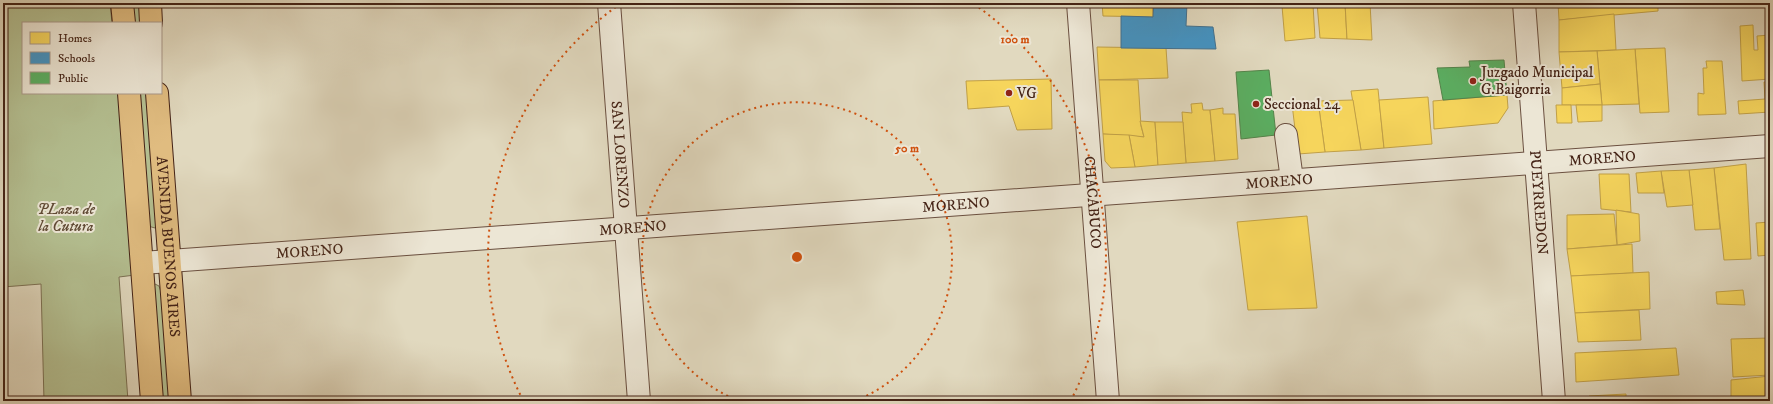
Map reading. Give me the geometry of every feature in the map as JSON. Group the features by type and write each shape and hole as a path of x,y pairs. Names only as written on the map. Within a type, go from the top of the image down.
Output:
{"main road":[{"path":"122,3 124,22"},
{"path":"150,3 151,22"},
{"name":"AVENIDA BUENOS AIRES","path":"129,94 152,401"},
{"name":"AVENIDA BUENOS AIRES","path":"157,94 180,401"}],"street":[{"name":"SAN LORENZO","path":"608,3 638,401"},
{"name":"CHACABUCO","path":"1078,3 1108,401"},
{"name":"PUEYRREDON","path":"1524,3 1554,401"},
{"path":"1286,135 1292,180"},
{"name":"MORENO","path":"142,263 1770,146"}],"green space":[{"name":"PLaza de la Cutura","path":"3,3 110,3 112,22 22,22 22,94 118,94 135,275 119,277 128,401 44,401 41,284 3,287"},
{"path":"131,3 140,3 142,22 132,22"},
{"path":"138,94 147,94 157,224 155,228 148,226"},
{"path":"155,284 159,286 161,292 170,401 160,401 151,287"}],"building: Homes":[{"path":"1102,3 1152,3 1153,17 1103,16"},
{"path":"1317,3 1345,3 1347,39 1320,38"},
{"path":"1345,3 1370,3 1372,40 1347,39"},
{"path":"1558,3 1658,3 1658,11 1559,20"},
{"path":"1687,3 1715,3 1715,6 1687,7"},
{"path":"1313,5 1315,38 1285,41 1282,6"},
{"path":"1614,14 1616,50 1559,52 1559,20"},
{"path":"1753,25 1754,50 1758,50 1757,36 1770,35 1770,79 1742,81 1740,26"},
{"path":"1097,47 1166,48 1168,78 1099,80"},
{"path":"1665,48 1669,112 1640,113 1635,49"},
{"path":"1635,49 1639,104 1602,105 1597,51"},
{"path":"1597,51 1600,84 1562,88 1559,52"},
{"path":"1706,61 1722,61 1726,114 1698,115 1698,93 1704,94 1703,68 1707,68"},
{"name":"VG","path":"1051,79 1052,129 1017,130 1009,106 968,109 966,81"},
{"path":"1099,80 1138,80 1141,126 1144,137 1103,134"},
{"path":"1764,82 1770,82 1770,112 1739,114 1738,101 1765,99"},
{"path":"1600,84 1602,105 1562,105 1562,88"},
{"path":"1378,89 1384,148 1361,150 1351,91"},
{"path":"1507,95 1508,108 1498,123 1434,129 1433,101"},
{"path":"1428,97 1432,144 1384,148 1379,100"},
{"path":"1353,100 1361,150 1325,152 1318,101"},
{"path":"1318,101 1325,152 1298,154 1292,104"},
{"path":"1202,103 1203,110 1210,110 1215,161 1186,163 1182,112 1192,113 1191,104"},
{"path":"1556,105 1571,105 1572,123 1557,123"},
{"path":"1576,105 1602,105 1602,121 1578,122"},
{"path":"1223,108 1223,114 1235,114 1238,159 1215,161 1210,110"},
{"path":"1140,121 1155,122 1158,165 1135,167 1129,135 1144,137"},
{"path":"1155,122 1183,122 1186,163 1158,165"},
{"path":"1103,134 1129,135 1135,167 1111,168 1105,161"},
{"path":"1746,164 1751,259 1724,260 1714,168"},
{"path":"1714,168 1720,229 1695,230 1689,170"},
{"path":"1689,170 1693,205 1667,207 1661,171"},
{"path":"1661,171 1664,193 1638,193 1636,173"},
{"path":"1599,174 1629,174 1631,212 1601,209"},
{"path":"1616,210 1639,214 1640,241 1617,245"},
{"path":"1614,214 1617,245 1567,249 1567,215"},
{"path":"1307,216 1317,308 1248,310 1237,222"},
{"path":"1770,222 1770,255 1758,256 1756,223"},
{"path":"1632,244 1633,273 1571,276 1567,249"},
{"path":"1649,272 1650,309 1575,313 1571,276"},
{"path":"1743,290 1745,305 1717,304 1716,292"},
{"path":"1639,310 1641,340 1578,342 1575,313"},
{"path":"1770,338 1770,375 1733,377 1731,339"},
{"path":"1676,348 1679,375 1576,382 1575,353"},
{"path":"1770,376 1770,401 1731,401 1731,380"},
{"path":"1626,394 1626,401 1590,401 1589,396"}],"building: Schools":[{"path":"1154,3 1187,3 1186,26 1213,27 1216,49 1121,48 1121,16 1153,17"}],"building: Public":[{"name":"Juzgado Municipal G.Baigorria","path":"1504,60 1507,95 1443,100 1437,68 1470,67 1469,61"},
{"name":"Seccional 24","path":"1269,70 1276,135 1241,139 1236,72"}],"place":[{"name":"Juzgado Municipal G.Baigorria","path":"1473,81"},
{"name":"VG","path":"1009,93"},
{"name":"Seccional 24","path":"1256,104"}]}
